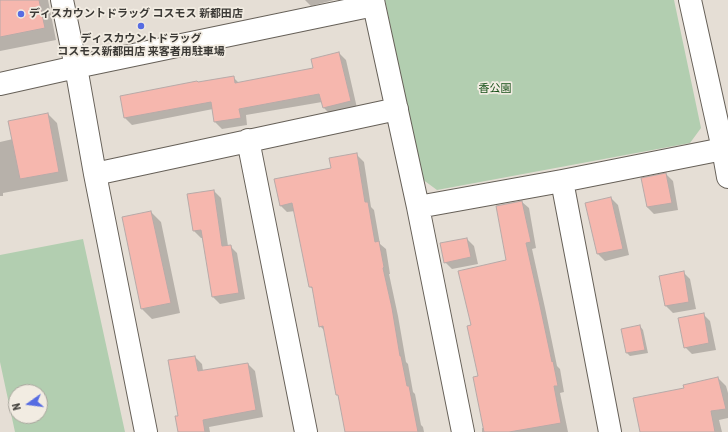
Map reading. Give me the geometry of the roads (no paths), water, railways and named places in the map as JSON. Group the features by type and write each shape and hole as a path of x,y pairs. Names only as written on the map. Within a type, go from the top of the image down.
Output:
{"street":[{"path":"62,0 146,432"},
{"path":"690,0 728,176"},
{"path":"0,84 374,3 418,206 463,432"},
{"path":"95,174 397,109"},
{"path":"248,140 306,432"},
{"path":"418,206 723,149"},
{"path":"562,180 610,432"}],"place":[{"name":"ディスカウントドラッグ コスモス 新都田店","path":"21,14"},
{"name":"ディスカウントドラッグ コスモス新都田店 来客者用駐車場","path":"141,26"}],"park label":[{"name":"香公園","path":"495,89"}]}
